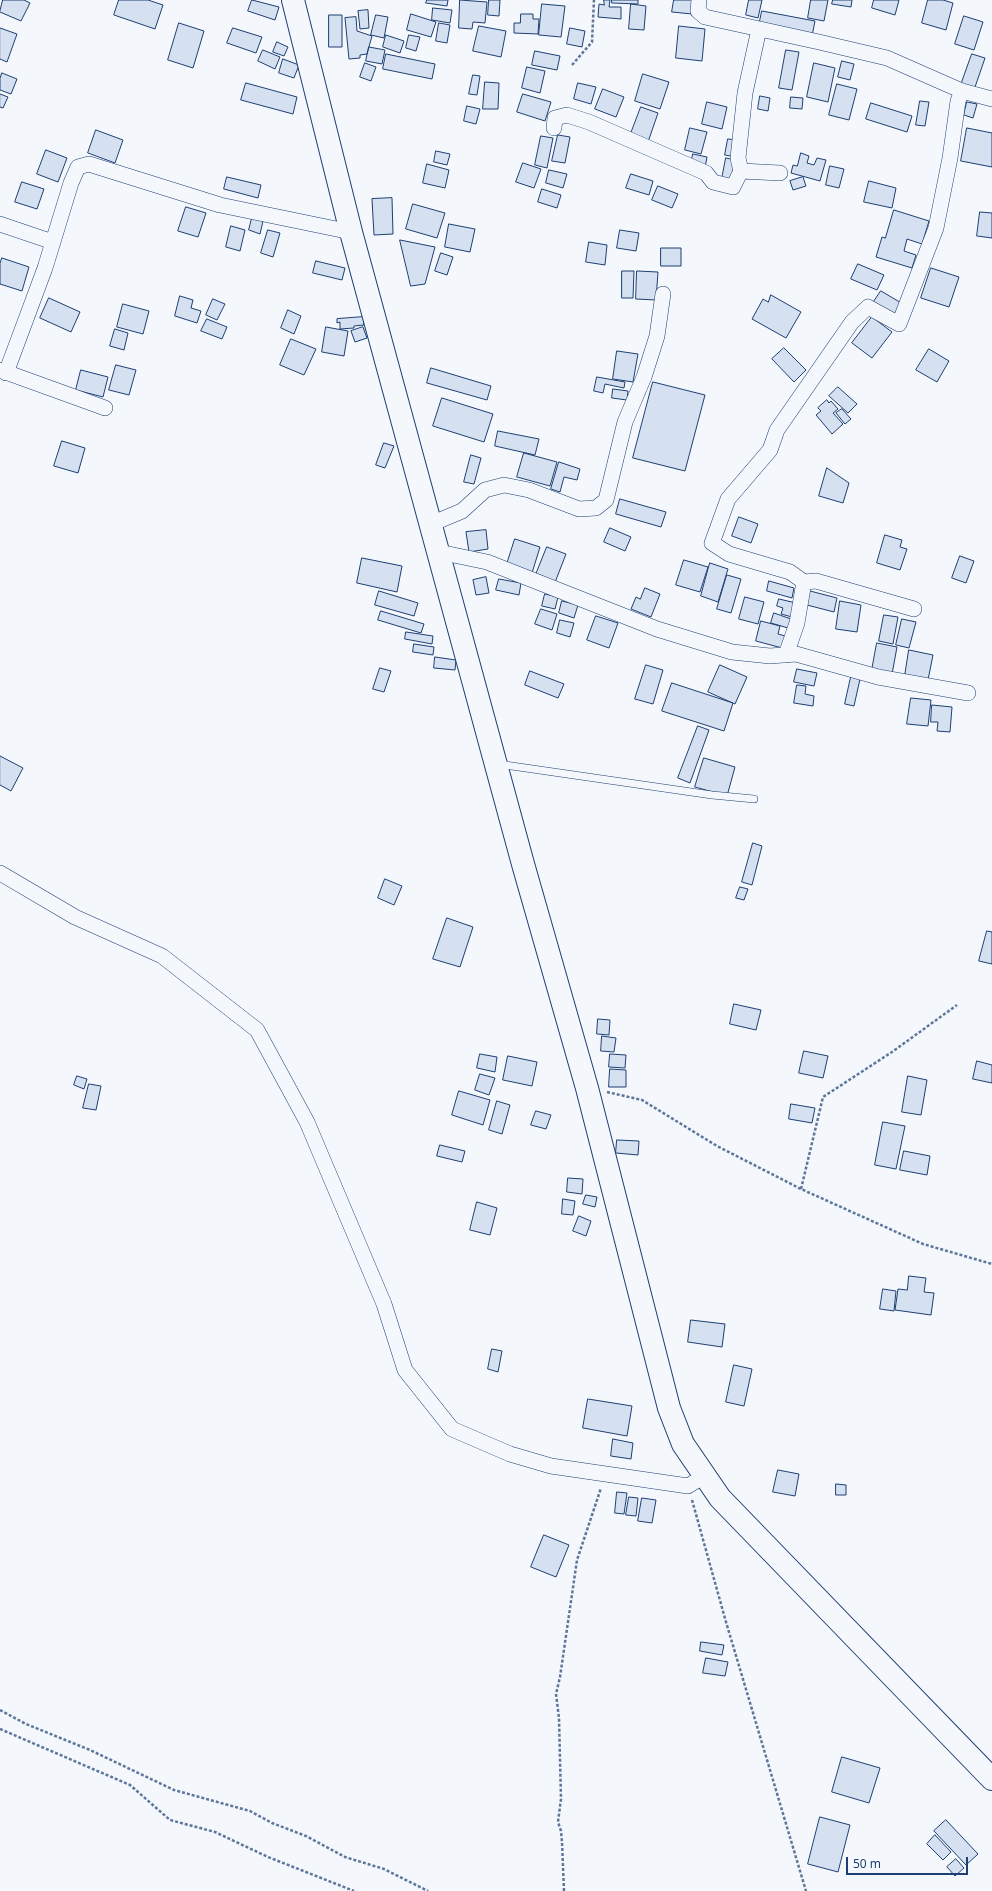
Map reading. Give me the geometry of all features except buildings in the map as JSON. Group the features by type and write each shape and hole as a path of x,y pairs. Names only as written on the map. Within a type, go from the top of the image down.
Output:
{"main road":[{"path":"294,0 351,232 496,764 587,1088 617,1210 670,1408 696,1481 720,1498 992,1779"}],"street":[{"path":"700,0 698,11 705,17 887,58 962,91 992,99"},
{"path":"554,128 555,118 567,115 589,122 706,173 713,182 732,187 741,171 738,158 745,93 759,29"},
{"path":"914,609 816,581 804,582 790,572 729,554 712,543 728,499 770,450 777,430 852,322 868,307 898,324 936,228 950,158 958,101 962,91"},
{"path":"105,408 3,372 53,242 71,183 78,167 89,164 220,205 351,232"},
{"path":"741,171 780,173"},
{"path":"0,224 53,242"},
{"path":"431,524 462,511 485,490 504,484 529,490 579,509 596,508 606,500 625,422 644,377 657,336 663,294"},
{"path":"439,552 487,562 657,629 732,652 770,656 796,654 878,677 968,693"},
{"path":"786,655 798,623 804,582"},
{"path":"0,873 75,917 162,956 257,1030 307,1122 384,1304 405,1370 452,1429 510,1454 552,1466 605,1474 696,1481"}],"lane":[{"path":"496,764 712,795 754,799"}],"path":[{"path":"572,65 592,42 594,0"},
{"path":"801,1190 823,1097 892,1052 957,1005"},
{"path":"587,1088 642,1100 717,1146 801,1190 923,1244 992,1264"},
{"path":"564,1891 562,1842 558,1822 561,1799 559,1718 556,1694 560,1677 577,1560 605,1474"},
{"path":"696,1481 726,1622 806,1891"},
{"path":"0,1710 26,1724 90,1750 174,1790 250,1811 272,1823 306,1836 345,1857 384,1869 428,1891"},
{"path":"0,1729 130,1786 170,1820 215,1832 268,1857 354,1891"}]}
